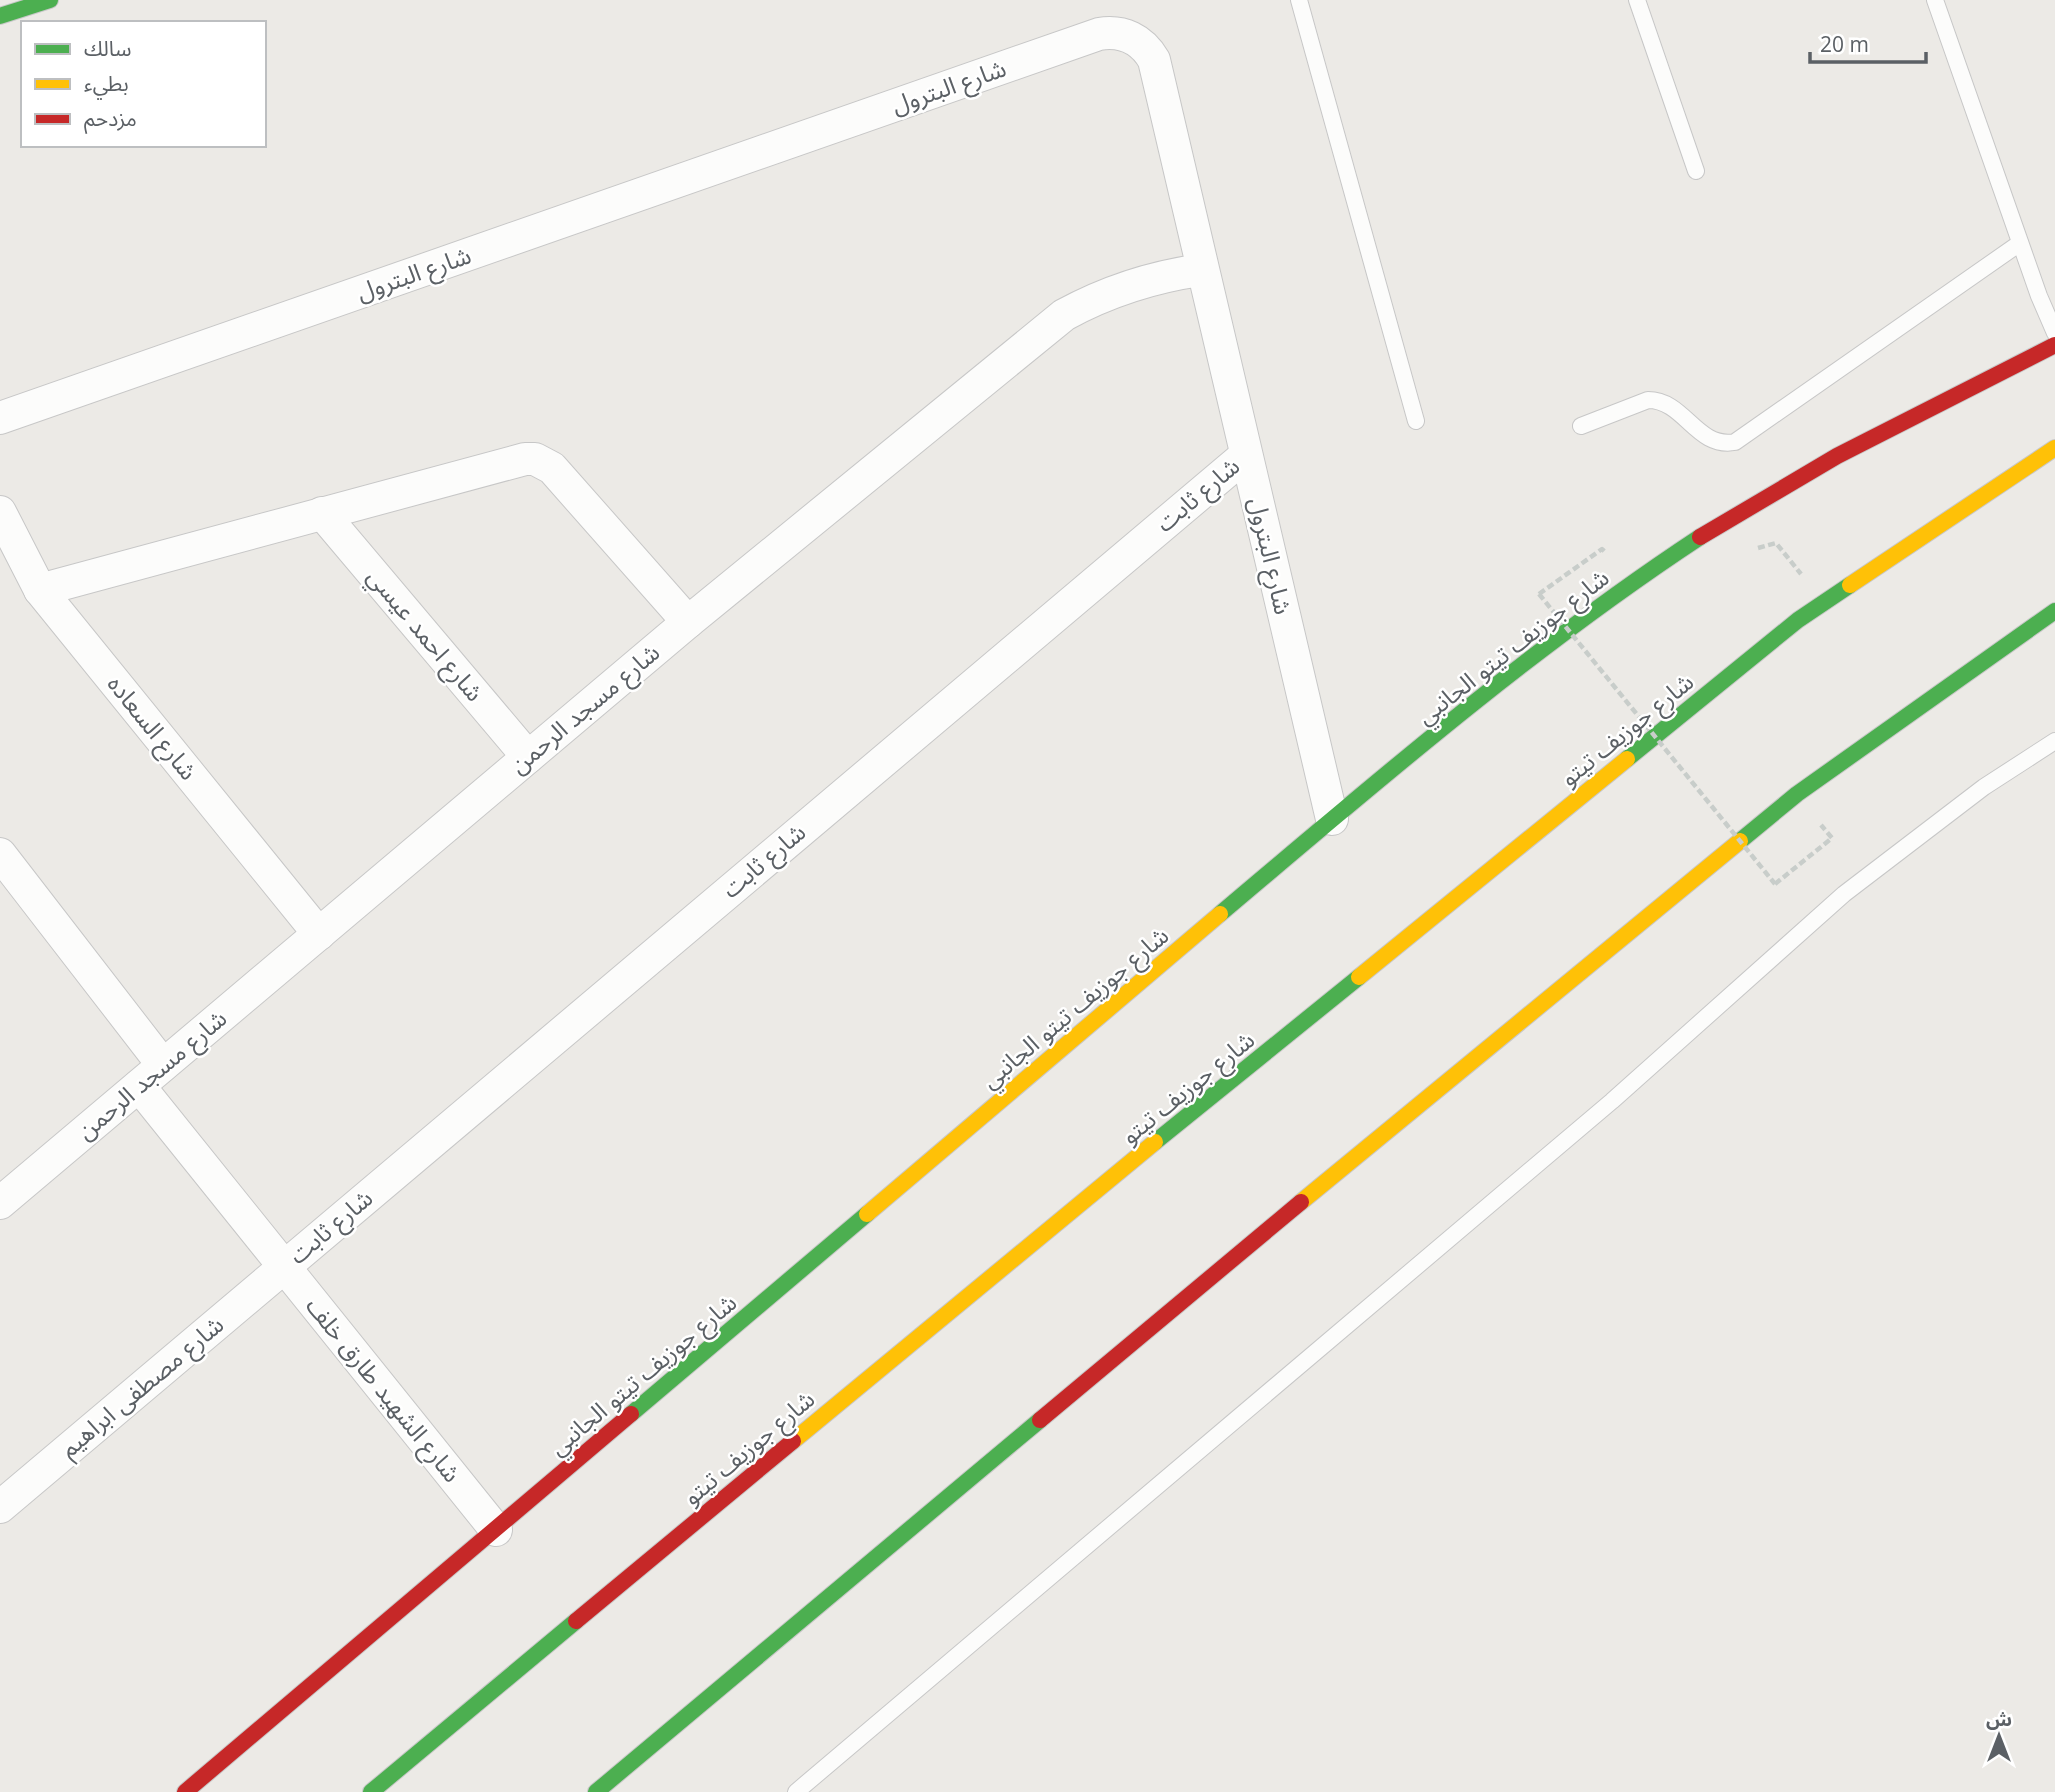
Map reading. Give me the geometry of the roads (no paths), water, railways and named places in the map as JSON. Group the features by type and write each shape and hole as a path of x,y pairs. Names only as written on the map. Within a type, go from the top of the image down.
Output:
{"main road":[{"path":"0,16 50,0"},
{"name":"شارع جوزيف تيتو الجانبي","path":"186,1792 1332,819 1576,626 1710,530 1831,458 2055,345"},
{"name":"شارع جوزيف تيتو","path":"371,1792 1042,1234 1825,601 2055,448"},
{"path":"596,1792 1491,1043 1776,811 2055,611"}],"street":[{"name":"شارع البترول","path":"0,418 1110,32 1132,37 1141,42 1154,60 1201,270 1332,819"},
{"name":"شارع مسجد الرحمن","path":"0,1203 688,622 1064,315 1096,298 1130,285 1201,270"},
{"name":"شارع ثابت","path":"283,1267 1246,455"},
{"path":"40,590 525,458 535,458 552,468 688,622"},
{"name":"شارع السعاده","path":"0,512 40,590 319,934"},
{"name":"شارع احمد عيسي","path":"322,513 528,757"},
{"path":"0,855 163,1065"},
{"name":"شارع الشهيد طارق خلف","path":"139,1086 496,1530"},
{"name":"شارع مصطفى ابراهيم","path":"0,1507 283,1267"}],"lane":[{"path":"1299,0 1416,421"},
{"path":"1637,0 1696,171"},
{"path":"1935,0 2020,243 2055,333"},
{"path":"1581,426 1648,400 1657,400 1675,408 1713,441 1735,442 2020,243"},
{"path":"796,1792 1612,1101 1844,894 1984,787 2055,741"}]}
